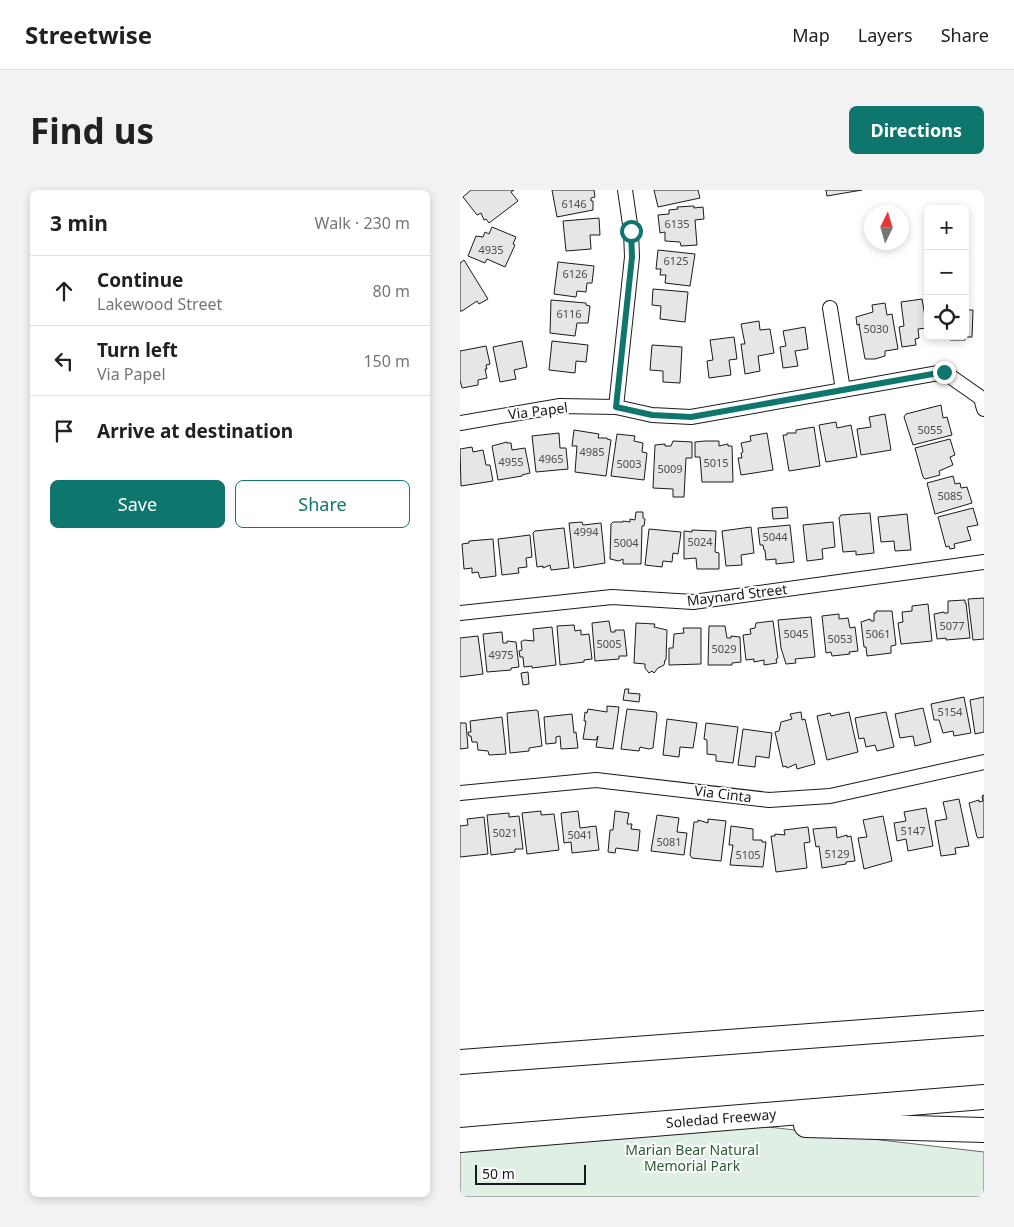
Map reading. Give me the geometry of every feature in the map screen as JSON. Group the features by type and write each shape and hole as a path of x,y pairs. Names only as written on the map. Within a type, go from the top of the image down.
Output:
{"highway":[{"path":"719,1042 984,1008"},
{"path":"460,1062 984,1023"},
{"name":"Soledad Freeway","path":"460,1140 984,1097"},
{"path":"686,1122 984,1130"}],"street":[{"path":"616,407 632,257 631,231 625,190"},
{"path":"830,308 843,390"},
{"name":"Via Papel","path":"460,423 560,406 616,407 652,415 691,417 944,372 981,398 984,409"},
{"name":"Maynard Street","path":"460,613 612,597 692,602 984,562"},
{"name":"Via Cinta","path":"460,793 596,780 769,800 830,796 984,762"}],"green space":[{"name":"Marian Bear Natural Memorial Park","path":"691,1118 984,1152 984,1197 460,1197 460,1131"}],"building":[{"path":"471,190 514,190 511,192 518,201 489,223 486,219 484,220 481,213 477,215 463,197"},
{"path":"552,190 594,190 595,197 591,198 593,210 557,217"},
{"path":"654,190 698,190 700,198 658,207"},
{"path":"826,190 862,190 827,196"},
{"path":"694,206 694,208 703,207 704,219 695,220 697,245 681,246 680,242 665,241 665,232 660,233 658,215 669,214 669,210 678,209 677,207"},
{"path":"599,218 600,235 590,235 591,249 566,251 563,221"},
{"path":"492,227 516,237 513,244 515,245 505,267 487,259 485,263 468,256 476,236 483,237 485,232 489,234"},
{"path":"658,250 695,254 690,286 665,283 666,275 660,275 661,269 656,269"},
{"path":"464,260 488,299 479,304 477,301 460,311 460,263"},
{"path":"558,262 594,266 592,283 587,283 586,292 577,291 576,297 554,294"},
{"path":"653,289 688,292 685,322 660,319 661,306 652,305"},
{"path":"922,299 924,328 918,329 919,338 915,339 916,345 902,347 899,327 904,326 901,302"},
{"path":"551,300 586,303 586,305 590,306 588,323 577,323 575,336 550,333"},
{"path":"885,303 887,315 892,314 898,349 885,351 885,356 865,359 860,324 857,325 856,317 873,312 872,305"},
{"path":"969,310 973,310 972,337 969,337"},
{"path":"759,321 760,330 770,329 774,353 758,356 760,371 745,374 741,344 745,344 741,324"},
{"path":"805,327 808,349 795,351 798,366 783,368 780,347 786,346 783,331"},
{"path":"734,337 737,359 729,360 731,375 709,378 707,361 713,360 710,340"},
{"path":"522,341 527,367 514,370 516,379 500,382 493,347"},
{"path":"552,341 588,345 586,362 576,361 575,373 549,370"},
{"path":"652,345 682,347 680,383 663,382 663,371 650,370"},
{"path":"486,346 490,364 486,365 487,369 485,369 487,378 478,380 478,385 462,388 460,380 460,351"},
{"path":"941,405 943,418 947,417 952,435 913,445 904,417 906,414"},
{"path":"885,414 891,450 861,455 857,429 871,427 869,417"},
{"path":"836,422 837,428 851,425 857,457 826,462 819,425"},
{"path":"814,427 820,466 789,471 783,435 796,433 796,430"},
{"path":"574,430 599,434 598,438 611,440 606,476 575,472 577,446 572,446"},
{"path":"559,433 560,448 566,448 568,469 536,472 532,436"},
{"path":"767,433 773,470 741,475 738,458 742,458 741,443 751,441 750,436"},
{"path":"617,434 635,436 634,441 643,443 642,452 647,453 644,480 611,476"},
{"path":"950,439 955,455 950,457 953,465 939,471 940,475 925,479 915,448"},
{"path":"673,441 692,442 692,458 686,458 684,497 673,497 673,489 653,488 655,445 665,444 665,446 671,446"},
{"path":"719,441 719,446 728,444 728,446 732,446 733,482 702,482 700,457 695,457 695,442"},
{"path":"507,442 511,443 512,450 525,448 530,473 498,480 492,446"},
{"path":"472,447 473,452 483,450 486,465 490,465 493,481 461,486 460,449"},
{"path":"953,476 955,484 960,483 961,488 967,487 972,503 935,514 927,483"},
{"path":"787,507 788,518 773,519 772,508"},
{"path":"973,508 978,525 967,527 971,540 954,544 955,548 950,549 949,546 946,547 938,517"},
{"path":"636,512 643,512 643,518 645,519 644,526 642,526 641,564 623,564 623,559 619,561 610,559 611,524 613,522 630,522 630,519 635,520"},
{"path":"870,513 874,553 856,555 856,551 843,552 839,518 841,515"},
{"path":"907,514 911,550 895,551 894,541 881,542 878,517"},
{"path":"582,522 583,525 601,523 605,563 574,568 569,523"},
{"path":"833,522 835,547 822,549 823,559 807,561 803,525"},
{"path":"790,525 794,562 776,564 776,559 766,560 763,545 760,545 758,528"},
{"path":"751,527 754,553 741,555 742,565 726,566 722,531"},
{"path":"564,528 569,568 551,570 550,565 543,568 543,566 537,567 533,533 535,531"},
{"path":"649,529 681,532 678,554 673,553 672,562 663,561 662,567 645,565"},
{"path":"692,530 716,531 715,552 719,553 719,569 697,569 696,558 684,559 684,531 692,532"},
{"path":"530,535 532,557 526,558 527,567 518,568 519,573 502,575 498,539"},
{"path":"493,539 496,576 480,578 478,572 472,573 472,568 464,569 462,544 469,543 469,541"},
{"path":"984,598 984,639 973,640 968,599"},
{"path":"965,600 970,638 937,639 934,614 948,613 948,601"},
{"path":"928,604 932,641 901,644 898,623 903,622 902,612 912,611 912,606"},
{"path":"876,611 892,611 896,645 891,646 891,653 867,656 861,622 870,619 874,621 874,613"},
{"path":"839,614 839,619 848,618 850,628 855,627 858,651 832,656 831,652 826,653 822,616"},
{"path":"811,617 815,657 795,659 796,663 786,664 781,648 778,620"},
{"path":"609,621 611,632 624,630 627,656 619,656 619,659 595,661 592,623"},
{"path":"773,621 777,663 764,665 764,660 754,662 754,659 746,660 743,635 751,634 750,629 755,628 756,623"},
{"path":"636,623 655,624 654,627 667,630 666,660 664,665 654,673 652,671 649,673 645,668 645,664 634,663"},
{"path":"574,625 575,631 581,630 581,635 589,634 592,659 560,665 557,626"},
{"path":"709,626 725,626 727,638 731,638 731,636 740,637 741,662 732,663 732,665 708,665"},
{"path":"552,627 556,665 524,667 523,657 520,657 519,651 522,650 521,642 524,640 534,641 533,629"},
{"path":"683,628 701,628 701,664 669,665 669,648 673,648 674,634 684,633"},
{"path":"502,632 503,643 507,643 507,641 516,642 519,667 511,668 511,670 487,672 483,634"},
{"path":"478,636 483,674 460,677 460,638"},
{"path":"528,672 529,684 523,685 521,673"},
{"path":"625,689 629,689 628,693 640,694 639,702 623,700"},
{"path":"964,697 971,733 954,736 953,731 943,733 939,720 934,720 931,704"},
{"path":"984,697 984,732 975,734 970,700"},
{"path":"607,706 619,707 613,749 596,747 598,736 596,740 583,739 586,721 584,721 585,712 587,713 588,709 607,712"},
{"path":"923,708 931,742 915,746 913,736 900,738 895,714"},
{"path":"627,709 656,712 653,748 640,747 639,751 621,749"},
{"path":"538,711 542,746 529,748 529,751 510,753 507,713"},
{"path":"801,712 802,720 805,719 815,764 797,769 796,764 787,768 786,766 783,767 775,732 779,731 781,722 792,719 790,714"},
{"path":"849,712 858,752 827,760 817,716 830,713 831,716"},
{"path":"886,712 894,747 877,751 875,745 866,747 864,738 859,739 855,718"},
{"path":"572,714 578,748 561,749 560,736 556,737 556,743 546,744 544,717"},
{"path":"502,717 506,754 489,755 488,751 478,750 477,742 472,742 471,736 469,736 468,732 471,732 470,721"},
{"path":"667,719 697,723 693,748 680,747 679,757 663,755"},
{"path":"460,723 466,723 468,748 460,749"},
{"path":"706,723 738,727 733,763 716,761 716,755 707,754 707,740 704,739"},
{"path":"743,729 772,733 769,758 756,756 755,767 738,765"},
{"path":"984,795 984,837 978,838 969,803 979,800 979,802 983,801 982,796"},
{"path":"959,799 969,846 955,848 956,854 941,856 935,821 947,819 943,802"},
{"path":"926,808 933,846 908,851 906,839 897,841 894,823 906,821 904,812"},
{"path":"541,811 541,815 554,814 559,850 527,854 522,813"},
{"path":"578,811 580,828 596,826 599,850 572,853 571,842 564,843 561,813"},
{"path":"615,811 629,813 627,824 632,824 631,829 640,830 638,851 616,848 615,853 608,852 610,830 613,830"},
{"path":"509,813 509,817 519,816 523,849 491,855 487,815"},
{"path":"657,815 679,818 677,832 687,833 684,855 651,851"},
{"path":"883,816 892,861 864,869 858,838 867,837 863,820"},
{"path":"484,817 488,854 460,857 460,826 468,825 467,819"},
{"path":"708,819 726,821 721,861 692,858 690,855 694,822 698,822 698,820 708,823"},
{"path":"731,826 753,829 753,840 766,842 763,867 730,865 733,845 729,845"},
{"path":"808,827 810,842 804,843 807,868 776,872 771,836 775,836 775,834 785,835 784,830"},
{"path":"836,827 837,838 847,835 847,837 851,836 855,861 822,868 819,846 816,847 813,829"}],"route":[{"path":"631,231 632,257 616,407 652,415 691,417 944,372"}]}
